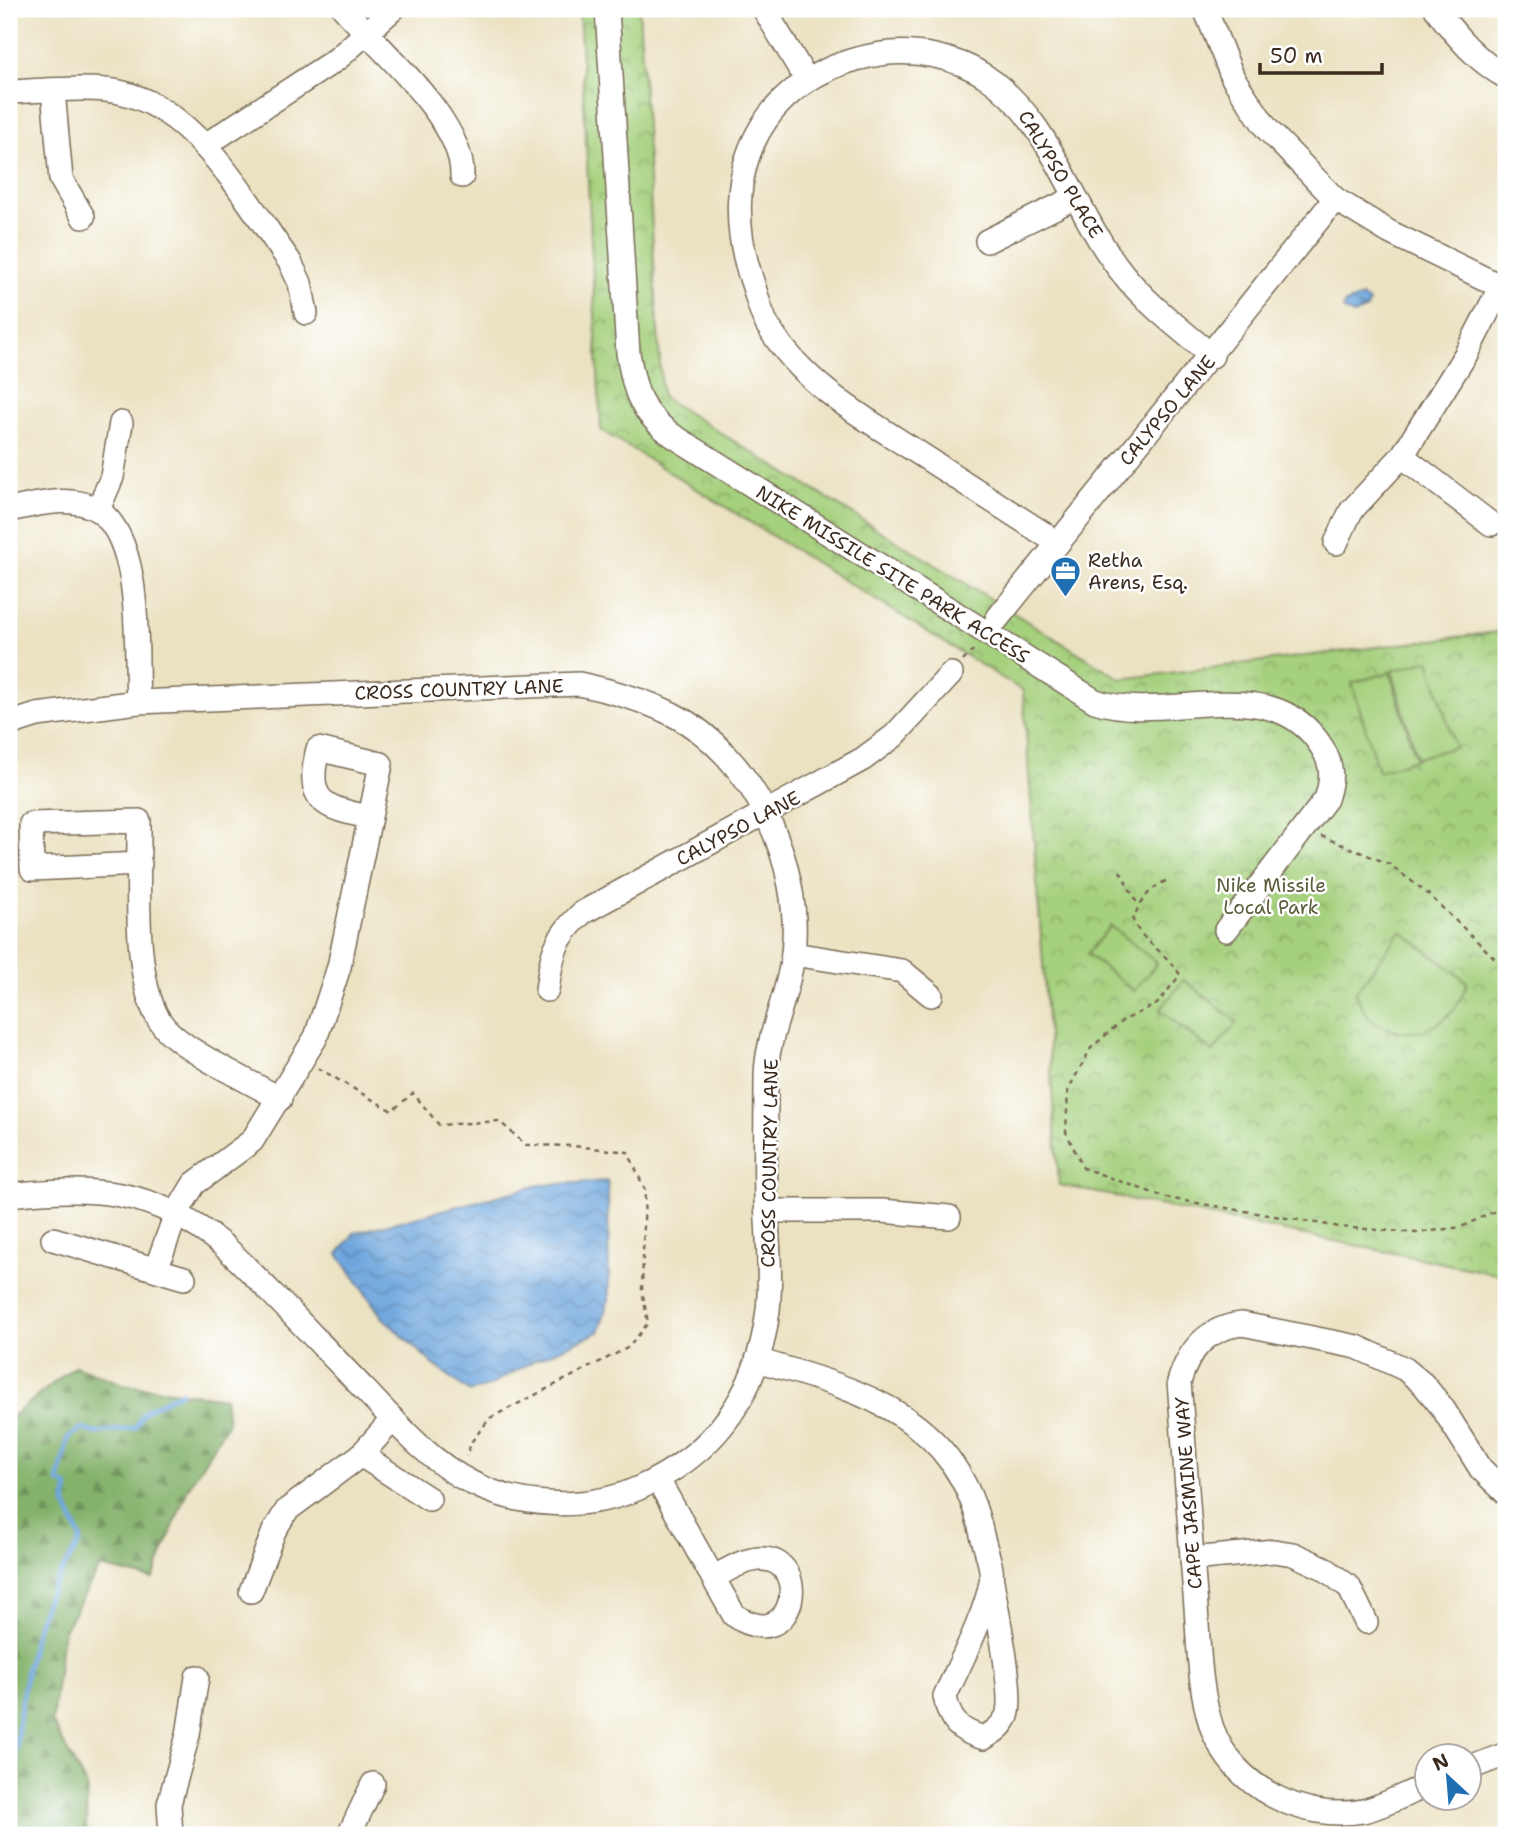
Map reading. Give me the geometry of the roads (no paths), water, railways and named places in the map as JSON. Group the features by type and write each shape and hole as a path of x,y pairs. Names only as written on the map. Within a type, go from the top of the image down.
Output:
{"street":[{"path":"344,9 442,117 457,142 463,162 462,176"},
{"path":"204,146 337,59 393,9"},
{"name":"NIKE MISSILE SITE PARK ACCESS","path":"607,9 628,353 634,385 643,409 672,435 1094,701 1118,708 1159,709 1253,703 1282,710 1314,736 1323,748 1333,774 1326,799 1226,930"},
{"path":"764,9 806,79"},
{"path":"1205,9 1233,78 1267,129 1335,200 1389,232 1504,288 1402,456 1352,511 1336,543"},
{"path":"1436,9 1464,43 1489,67 1506,76"},
{"name":"CALYPSO PLACE","path":"1058,543 826,393 791,358 766,322 745,260 740,217 742,173 761,125 773,109 806,79 859,58 892,53 919,53 958,63 983,75 1021,106 1047,143 1073,198 1123,274 1163,316 1212,356"},
{"path":"9,92 106,90 141,97 176,116 204,146 290,262 300,283 306,313"},
{"path":"53,91 61,179 83,217"},
{"path":"987,241 1073,198"},
{"name":"CALYPSO LANE","path":"997,619 1212,356 1335,200"},
{"path":"98,510 112,477 121,423"},
{"path":"1402,456 1490,524"},
{"path":"9,510 46,502 71,503 98,510 120,533 131,563 138,702"},
{"name":"CALYPSO LANE","path":"547,990 552,951 559,937 582,913 832,778 894,736 951,674"},
{"name":"CROSS COUNTRY LANE","path":"9,723 37,715 138,702 579,684 619,692 675,715 718,749 746,779 782,846 792,886 793,954 766,1067 768,1309 757,1360 739,1403 719,1432 690,1460 658,1480 622,1496 567,1504 518,1500 472,1483 432,1456 393,1419 224,1246 176,1214 136,1199 93,1189 9,1195"},
{"path":"156,1269 176,1214 194,1184 252,1142 316,1037 339,967 370,817"},
{"path":"140,864 32,869 31,824 139,821 140,864 141,958 144,985 152,1011 166,1029 183,1042 280,1099"},
{"path":"793,954 902,971 931,995"},
{"path":"767,1210 883,1211 949,1217"},
{"path":"54,1239 184,1278"},
{"name":"CAPE JASMINE WAY","path":"1414,1790 1367,1810 1343,1814 1304,1810 1255,1786 1234,1765 1213,1730 1205,1699 1192,1559 1180,1382 1185,1364 1200,1340 1227,1326 1242,1324 1357,1348 1405,1369 1423,1384 1481,1469 1506,1493"},
{"path":"757,1360 849,1387 903,1415 940,1450 968,1494 979,1522 992,1581 1008,1687 1008,1713 1000,1727 984,1738 966,1733 957,1726 948,1714 945,1696 992,1581"},
{"path":"251,1591 266,1549 287,1510 361,1455 393,1419"},
{"path":"361,1455 429,1499"},
{"path":"658,1480 714,1577"},
{"path":"1192,1559 1274,1551 1293,1554 1324,1568 1349,1587 1366,1622"},
{"path":"171,1835 169,1804 188,1735 197,1677"},
{"path":"1484,1762 1506,1754"},
{"path":"349,1835 373,1784"}],"water":[{"path":"1362,297 1369,302 1367,309 1353,315 1343,309 1345,303"},
{"path":"608,1181 609,1299 599,1332 535,1360 491,1385 470,1392 433,1364 383,1318 338,1254 354,1233 540,1185"}],"waterway":[{"path":"16,1835 9,1812 28,1663 45,1605 81,1539 65,1503 68,1486 58,1482 68,1438 82,1428 94,1433 135,1428 145,1411 181,1392"}],"place":[{"name":"Retha Arens, Esq.","path":"1065,598"}],"park label":[{"name":"Nike Missile Local Park","path":"1271,896"}]}
